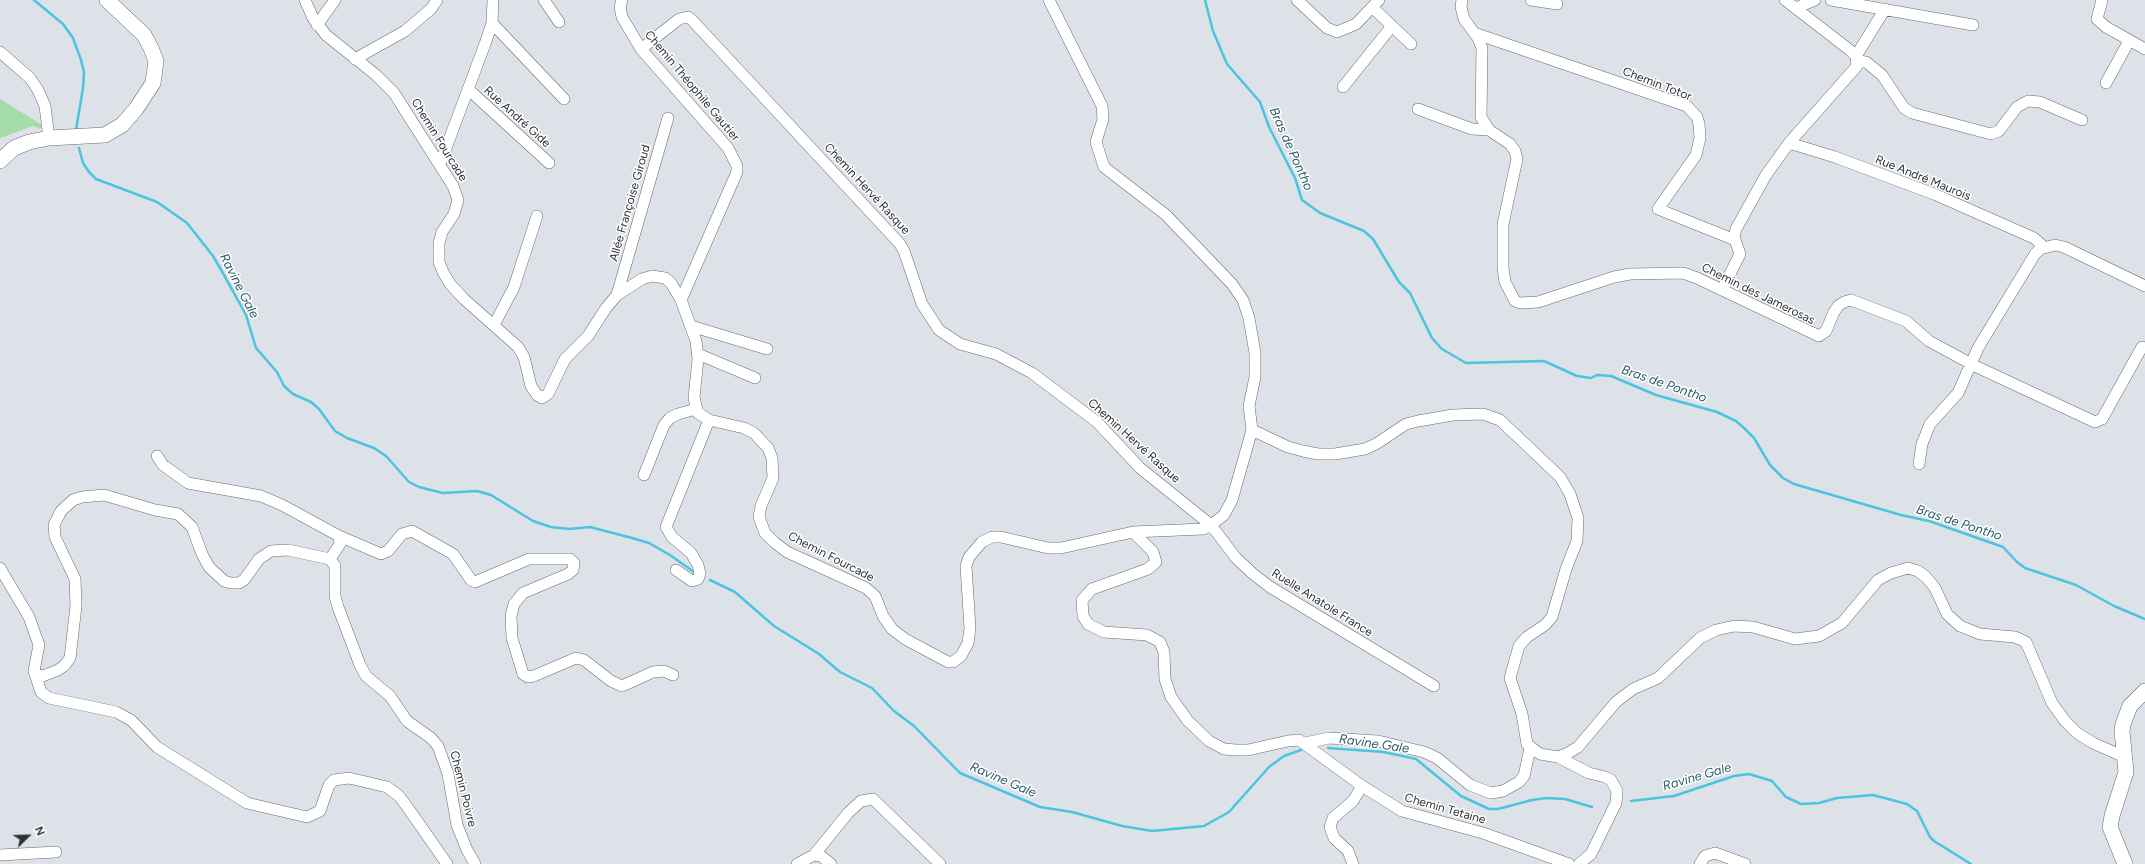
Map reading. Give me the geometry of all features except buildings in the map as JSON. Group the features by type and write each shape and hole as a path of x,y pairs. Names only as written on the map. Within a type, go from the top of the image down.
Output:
{"main road":[{"path":"0,161 14,148 29,142 48,138 105,135 122,125 136,109 152,83 156,61 151,48 133,23 107,0"},
{"path":"2125,864 2110,827 2126,772 2122,730 2130,706 2145,691"}],"street":[{"name":"Chemin Fourcade","path":"305,0 317,25 337,45 376,75 394,93 453,186 458,200 454,214 442,232 438,253 439,262 450,284 521,351 527,364 534,391 542,398 550,391 564,359 588,336 606,308 617,295 642,279 658,276 665,278 671,283 681,300 691,326 698,354 698,370 694,398 696,409 702,417 709,420 744,428 754,433 768,448 772,458 773,478 761,506 759,518 766,533 774,542 787,552 866,588 875,596 883,616 892,629 906,639 948,662 953,662 961,656 968,643 970,628 966,566 971,554 982,542 1001,536 1048,548 1061,548 1133,532 1166,529 1190,531 1211,525 1224,516 1232,500 1252,430"},
{"path":"317,25 335,0"},
{"path":"355,59 405,31 431,10 437,0"},
{"name":"Rue André Gide","path":"440,164 492,23 494,0"},
{"path":"544,0 559,22"},
{"name":"Chemin Théophile Gautier","path":"622,0 620,6 622,17 641,49 728,148 737,166 737,172 681,300"},
{"path":"1049,0 1102,106 1103,119 1096,142 1099,156 1104,167 1166,215 1238,291 1243,300 1249,318 1255,353 1255,377 1249,406 1252,430 1288,447 1303,451 1335,454 1365,449 1376,444 1406,424 1453,415 1482,414 1500,420 1560,477 1570,494 1578,518 1577,540 1566,569 1552,617 1545,625 1527,637 1519,646 1510,678 1522,714 1524,738 1530,748 1540,754 1558,757 1589,773 1605,777 1611,780 1617,791 1616,803 1591,854 1580,864"},
{"path":"1297,0 1327,28 1337,32 1356,24 1376,4 1392,26 1411,44"},
{"path":"1462,0 1461,7 1464,19 1482,48 1480,110 1484,125 1489,130"},
{"path":"1531,0 1557,4"},
{"path":"1785,0 1857,59 1866,62 1882,75 1904,108 1912,113 1990,134 1999,131 2017,107 2028,101 2040,102 2082,120"},
{"path":"1796,8 1815,0"},
{"path":"1831,0 1973,25"},
{"path":"2102,0 2097,13 2097,19 2130,42 2145,49"},
{"path":"1722,290 1740,254 1735,240 1736,229 1766,175 1789,144 1854,71 1857,59 1885,9"},
{"name":"Chemin Hervé Rasque","path":"641,49 679,19 688,17 692,20 900,244 904,251 922,304 939,330 960,344 996,354 1032,373 1097,422 1140,468 1211,525"},
{"path":"492,23 564,99"},
{"path":"1343,87 1392,26"},
{"name":"Chemin Totor","path":"1474,33 1687,106 1697,117 1699,124 1700,138 1696,155 1658,209 1735,240"},
{"path":"2106,83 2130,42"},
{"path":"0,52 30,78 38,90 45,106 48,138"},
{"name":"Rue André Gide","path":"468,89 549,163"},
{"name":"Chemin des Jamerosas","path":"1418,108 1472,129 1489,130 1510,144 1515,151 1517,159 1503,224 1502,268 1505,282 1515,301 1520,303 1538,302 1614,277 1630,274 1683,273 1819,336 1826,331 1838,306 1844,302 1859,302 1906,321 1929,341 1971,364"},
{"name":"Allée Françoise Giroud","path":"617,295 668,118"},
{"name":"Rue André Maurois","path":"1789,144 1835,158 1934,194 2034,238 2044,247"},
{"path":"494,325 514,287 538,216"},
{"path":"1919,464 1922,444 1930,424 1955,397 1978,348 2034,254 2044,247 2055,245 2064,247 2145,286"},
{"path":"691,326 767,349"},
{"path":"1971,364 2068,410 2098,422 2102,419 2142,347"},
{"path":"698,354 755,378"},
{"path":"644,475 664,425 670,418 696,409"},
{"path":"676,570 692,581 698,579 700,574 698,565 691,554 672,537 666,527 709,420"},
{"path":"157,456 163,465 188,483 261,496 282,505 339,536 381,554 388,551 402,534 412,531 453,554 471,580 475,582 529,559 570,559 574,563 573,570 568,574 523,593 514,604 512,616 512,638 524,674 528,677 534,676 576,658 584,660 610,681 622,686 653,672 664,671 672,674"},
{"path":"37,675 43,676 58,670 64,666 70,658 76,599 75,579 55,537 54,525 61,511 73,500 82,497 104,495 155,510 178,514 192,527 202,554 209,567 224,581 231,583 239,583 244,580 259,560 271,551 288,550 330,559 340,544 339,536"},
{"name":"Ruelle Anatole France","path":"1211,525 1236,558 1270,587 1434,686"},
{"path":"1133,532 1153,552 1156,562 1148,569 1097,585 1087,592 1082,600 1082,616 1088,624 1104,632 1147,635 1160,642 1164,652 1164,679 1171,697 1188,721 1203,736 1215,745 1236,750 1264,748 1294,740 1305,743 1329,738 1378,741 1424,752 1437,758 1470,785 1490,793 1503,791 1520,782 1524,776 1530,748"},
{"name":"Chemin Poivre","path":"330,559 335,566 335,596 338,607 360,665 366,676 374,685 390,696 407,721 431,738 438,746 448,774 458,825 467,850 475,864"},
{"path":"0,568 29,617 37,638 39,651 34,667 37,675 37,683 41,692 49,698 116,712 131,720 158,747 247,803 307,817 320,811 329,785 334,780 349,778 387,787 399,796 447,864"},
{"path":"1558,757 1578,747 1616,702 1633,689 1658,678 1700,638 1716,630 1734,626 1753,627 1795,638 1819,636 1842,623 1878,580 1891,572 1908,568 1918,571 1926,577 1935,588 1947,614 1960,626 1980,634 2015,637 2026,642 2048,696 2065,721 2077,733 2093,743 2120,755 2125,755"},
{"name":"Chemin Tetaine","path":"1305,743 1362,786 1402,811 1483,833 1570,864"},
{"path":"1353,864 1348,851 1334,838 1330,827 1334,818 1353,801 1362,786"},
{"path":"797,864 814,855 848,813 861,802 873,799 940,864"},
{"path":"0,855 56,852"},
{"path":"1700,864 1705,856 1715,853 1745,864"},
{"path":"814,855 821,856 831,864"}],"green space":[{"path":"0,99 42,125 40,129 33,126 0,138"}],"waterway":[{"name":"Ravine Gale","path":"34,0 63,24 73,38 81,60 84,72 83,88 76,130"},
{"name":"Bras de Pontho","path":"1205,0 1213,31 1227,64 1260,102 1269,127 1295,178 1302,200 1320,213 1364,231 1373,239 1399,282 1410,293 1432,338 1442,349 1466,363 1544,361 1577,376 1591,378 1597,375 1611,376 1656,395 1717,412 1736,421 1744,428 1754,438 1770,465 1783,478 1794,484 1901,515 1929,521 2003,547 2025,568 2076,585 2114,606 2145,619"},
{"name":"Ravine Gale","path":"79,148 83,163 96,179 157,202 187,223 213,256 224,275 246,315 256,348 277,372 284,386 293,394 311,402 319,409 335,431 347,438 374,448 386,456 409,482 419,487 443,493 477,491 491,495 533,521 551,527 569,529 590,527 649,543 670,555 694,572"},
{"name":"Ravine Gale","path":"710,580 735,592 774,626 819,654 840,672 872,688 894,711 914,726 960,773 1040,807 1072,812 1122,826 1152,831 1204,826 1229,812 1269,767 1284,756 1301,750"},
{"name":"Ravine Gale","path":"1328,748 1384,752 1416,759 1461,796 1489,809 1498,809 1546,798 1565,799 1592,807"},
{"name":"Ravine Gale","path":"1631,801 1674,796 1734,776 1749,774 1772,781 1786,797 1801,804 1819,803 1837,798 1873,795 1907,804 1917,811 1930,837 1934,841 1971,864"}]}
